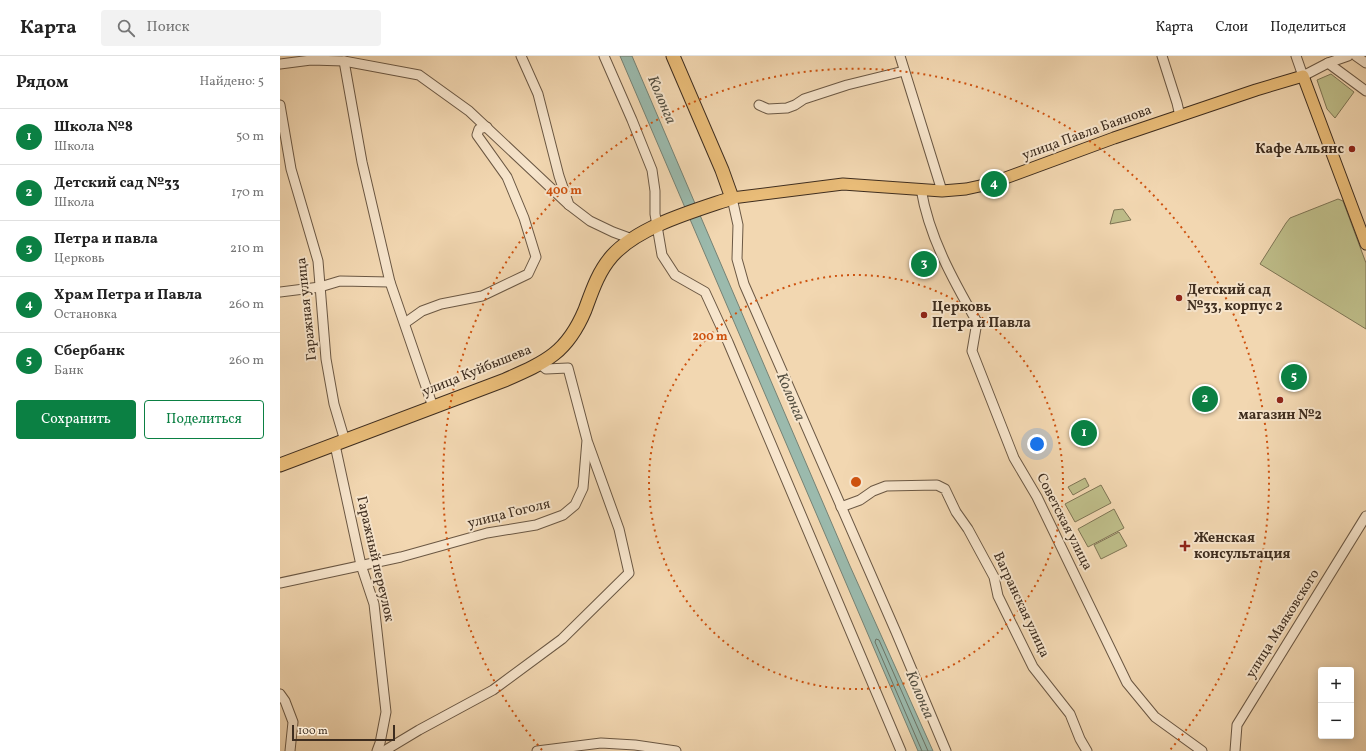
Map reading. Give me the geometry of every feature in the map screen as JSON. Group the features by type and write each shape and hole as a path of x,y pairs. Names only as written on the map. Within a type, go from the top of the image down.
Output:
{"highway":[{"path":"673,56 722,170 732,198"},
{"name":"улица Куйбышева","path":"280,465 505,380 540,364 555,354 566,344 585,310 591,290 600,273 612,256 632,239 657,226 732,198"}],"main road":[{"name":"улица Павла Баянова","path":"732,198 842,184 942,191 966,189 989,184 1114,138 1256,90 1303,76"},
{"path":"1303,76 1366,244"}],"street":[{"path":"521,56 538,94 569,205"},
{"path":"604,56 652,170 655,191 655,214 662,255 675,275 705,292 728,342 901,751"},
{"path":"900,56 942,191"},
{"path":"1162,56 1180,116"},
{"path":"1296,56 1303,76"},
{"name":"улица Павла Баянова","path":"1303,76 1328,63 1348,56"},
{"path":"1356,56 1366,63"},
{"path":"280,64 311,60 344,61 419,76 469,111 569,205 590,221 632,239"},
{"path":"344,61 362,162 390,282 433,407"},
{"path":"1328,63 1366,90"},
{"path":"759,105 768,109 788,108 804,99 847,85 904,71"},
{"name":"Гаражная улица","path":"280,105 291,169 318,262 326,359 340,443"},
{"path":"405,323 422,311 435,306 482,296 528,274 536,257 524,218 507,177 477,135 479,129 486,127"},
{"name":"Советская улица","path":"921,189 927,219 949,273 977,322 972,351 1014,458 1037,497 1127,683 1155,717 1202,751"},
{"path":"732,198 738,225 737,259 744,284 946,751"},
{"path":"280,292 320,287 340,281 390,282"},
{"name":"улица Гоголя","path":"280,582 401,557 488,533 536,525 563,515 575,505 583,488 586,440 568,368 546,369 540,364"},
{"path":"384,751 419,730 493,690 562,639 629,573 620,529 586,440"},
{"name":"Гаражный переулок","path":"340,443 361,565 374,604 386,712 377,751"},
{"name":"Вагранская улица","path":"841,507 860,500 873,491 886,486 937,485 945,489 956,512 968,529 994,577 998,596 1033,667 1070,714 1080,739 1087,751"},
{"name":"улица Маяковского","path":"1235,751 1237,725 1366,516"},
{"path":"280,694 285,701 293,722 290,751"},
{"path":"537,751 601,743 635,745 676,751"}],"shaded area":[{"path":"1331,74 1354,92 1335,118 1327,109 1317,80"},
{"path":"1338,199 1343,201 1366,263 1366,329 1260,264 1290,218"},
{"path":"1123,209 1131,220 1110,224 1114,210"},
{"path":"1085,478 1089,486 1073,495 1068,487"},
{"path":"1101,485 1111,503 1075,522 1065,504"},
{"path":"1114,509 1124,528 1088,547 1078,529"},
{"path":"1119,532 1127,546 1101,559 1094,545"}],"water":[{"path":"620,56 632,56 850,566 933,751 918,751"}],"place":[{"name":"Кафе Альянс","path":"1352,149"},
{"name":"Храм Петра и Павла","path":"994,184"},
{"name":"Петра и павла","path":"924,264"},
{"name":"Детский сад №33, корпус 2","path":"1179,298"},
{"name":"Церковь Петра и Павла","path":"924,315"},
{"name":"Сбербанк","path":"1294,377"},
{"name":"Детский сад №33","path":"1205,399"},
{"name":"магазин №2","path":"1280,400"},
{"name":"Школа №8","path":"1084,433"},
{"name":"Женская консультация","path":"1185,546"}],"water label":[{"name":"Колонга","path":"661,100"},
{"name":"Колонга","path":"790,397"},
{"name":"Колонга","path":"919,695"}]}
